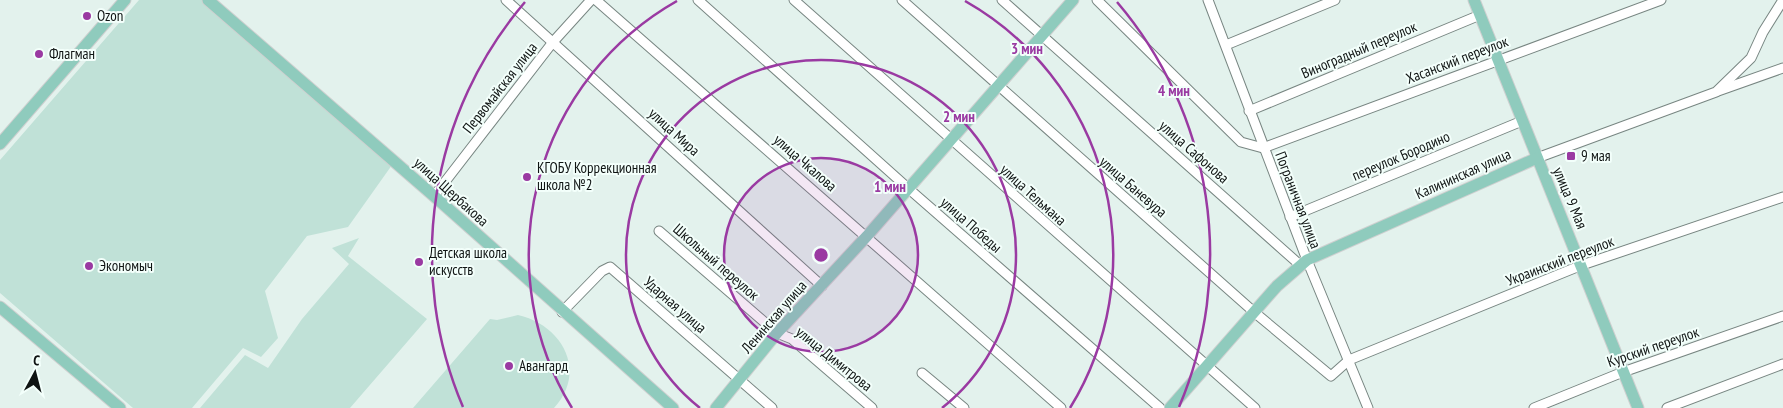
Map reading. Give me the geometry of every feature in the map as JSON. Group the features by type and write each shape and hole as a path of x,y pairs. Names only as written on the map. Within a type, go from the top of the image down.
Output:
{"main road":[{"path":"0,144 125,0"},
{"name":"улица Щербакова","path":"208,0 434,196 562,312 673,408"},
{"name":"Ленинская улица","path":"716,408 777,333 909,189 997,85 1074,0"},
{"name":"улица 9 Мая","path":"1474,0 1638,408"},
{"name":"Калининская улица","path":"1170,408 1277,286 1303,262 1537,158"},
{"path":"0,307 120,408"}],"street":[{"name":"улица Мира","path":"506,0 822,286"},
{"name":"Первомайская улица","path":"434,196 553,42 591,0"},
{"name":"улица Чкалова","path":"596,0 1061,408"},
{"name":"улица Победы","path":"698,0 909,189 1160,408"},
{"name":"улица Тельмана","path":"794,0 950,140 1256,408"},
{"name":"улица Баневура","path":"902,0 1254,312 1331,376 1349,360"},
{"name":"улица Сафонова","path":"1002,0 1041,36 1303,262"},
{"path":"1097,0 1241,142 1263,148"},
{"name":"Пограничная улица","path":"1208,0 1290,217 1303,262 1349,360 1368,408"},
{"path":"1226,45 1335,0"},
{"name":"Хасанский переулок","path":"1263,148 1498,59 1661,0"},
{"name":"Калининская улица","path":"1537,158 1716,92 1751,58 1763,32 1783,0"},
{"name":"Виноградный переулок","path":"1249,112 1480,15"},
{"path":"1716,92 1783,68"},
{"name":"переулок Бородино","path":"1290,217 1522,120"},
{"name":"Украинский переулок","path":"1349,360 1582,265 1783,197"},
{"name":"Школьный переулок","path":"659,230 777,333"},
{"name":"Ударная улица","path":"562,312 602,271 610,266 772,408"},
{"name":"Курский переулок","path":"1534,408 1623,372 1783,316"},
{"name":"улица Димитрова","path":"777,333 792,339 872,408"},
{"path":"1667,408 1783,364"},
{"path":"922,373 964,408"}],"green space":[{"path":"139,0 207,0 392,165 348,227 307,236 265,291 278,338 261,357 243,348 192,408 133,408 0,293 0,160"},
{"path":"359,238 348,256 427,319 350,408 200,408 245,355 268,368 302,319 349,264 332,248"},
{"name":"Авангард","path":"518,315 534,320 547,329 558,339 565,351 569,365 569,379 564,394 554,408 413,408 490,319 497,320"}],"place":[{"name":"Ozon","path":"87,16"},
{"name":"Флагман","path":"39,54"},
{"name":"9 мая","path":"1571,156"},
{"name":"КГОБУ Коррекционная школа №2","path":"527,177"},
{"name":"Детская школа искусств","path":"419,262"},
{"name":"Экономыч","path":"89,266"},
{"name":"Авангард","path":"509,366"}]}
